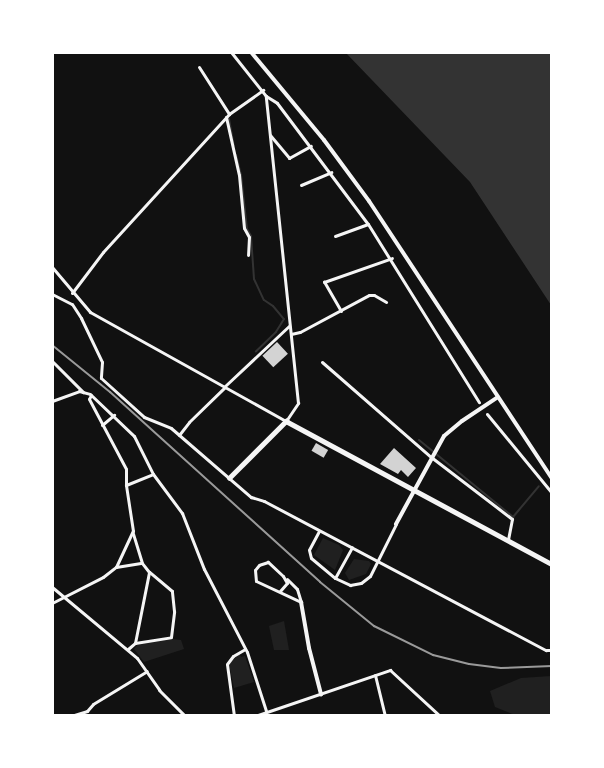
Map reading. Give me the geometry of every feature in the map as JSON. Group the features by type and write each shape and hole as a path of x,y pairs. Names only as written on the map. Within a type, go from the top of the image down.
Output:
{"main road":[{"path":"229,478 286,421 552,564"}],"street":[{"path":"52,267 90,312 286,421 298,403 266,96 231,52"},
{"path":"251,52 324,140 369,201 552,479"},
{"path":"199,68 228,116 239,175 244,228 249,237 248,255"},
{"path":"72,293 103,252 228,116 263,90"},
{"path":"266,96 277,102 331,172 392,258 479,402"},
{"path":"269,133 290,158 311,146"},
{"path":"301,185 331,172"},
{"path":"335,236 368,224"},
{"path":"341,311 324,282 392,258"},
{"path":"52,294 72,304 81,318 102,362 101,378 144,417 171,428 251,497 264,501 378,560 546,650 552,650"},
{"path":"291,334 369,296 374,295 386,302"},
{"path":"72,304 78,299"},
{"path":"179,435 225,386 289,327"},
{"path":"52,361 83,392 91,395 114,415 141,447 153,474 182,513 204,569 245,649 266,711"},
{"path":"322,362 431,457 512,519 508,540"},
{"path":"52,401 83,392"},
{"path":"91,395 89,399 126,469 133,531 142,562 148,572 172,591 174,611 171,637 135,643"},
{"path":"319,531 309,554 335,578 350,585 361,583 370,576 431,457 453,428 498,397"},
{"path":"487,414 552,493"},
{"path":"102,425 114,415"},
{"path":"126,485 153,474"},
{"path":"116,567 133,531"},
{"path":"335,578 352,547"},
{"path":"52,603 103,577 116,567 142,562"},
{"path":"301,602 280,591 260,585 256,581 255,570 263,562 268,562 297,589 301,602 309,648 321,694"},
{"path":"128,650 135,643 148,572"},
{"path":"280,591 287,583 283,576"},
{"path":"52,587 128,650 166,697 185,716"},
{"path":"234,716 227,664 232,656 245,649"},
{"path":"255,716 390,670 440,716"},
{"path":"71,716 87,711 147,671"},
{"path":"375,675 385,716"}],"shaded area":[{"path":"346,53 551,53 551,305 470,182"},
{"path":"323,538 339,545 343,550 335,570 314,555"},
{"path":"354,559 369,561 371,564 366,574 349,580 345,573"},
{"path":"284,621 289,650 274,650 269,626"},
{"path":"173,639 181,640 184,649 144,662 134,649 137,645"},
{"path":"239,653 241,657 245,656 254,682 234,688 229,664"},
{"path":"551,676 551,715 515,715 495,707 490,691 521,678"}],"building":[{"path":"277,342 288,354 273,367 262,356"},
{"path":"316,443 328,450 324,458 312,451"},
{"path":"394,448 416,468 408,477 401,470 398,474 380,464"}],"waterway":[{"path":"229,119 234,146"},
{"path":"236,155 241,175 247,229 251,236 254,279 264,300 273,306 284,319 276,332 256,351"},
{"path":"419,440 513,517 539,486"}],"railway":[{"path":"52,345 110,392 320,582 374,626 433,655 469,664 501,668 552,666"}]}
